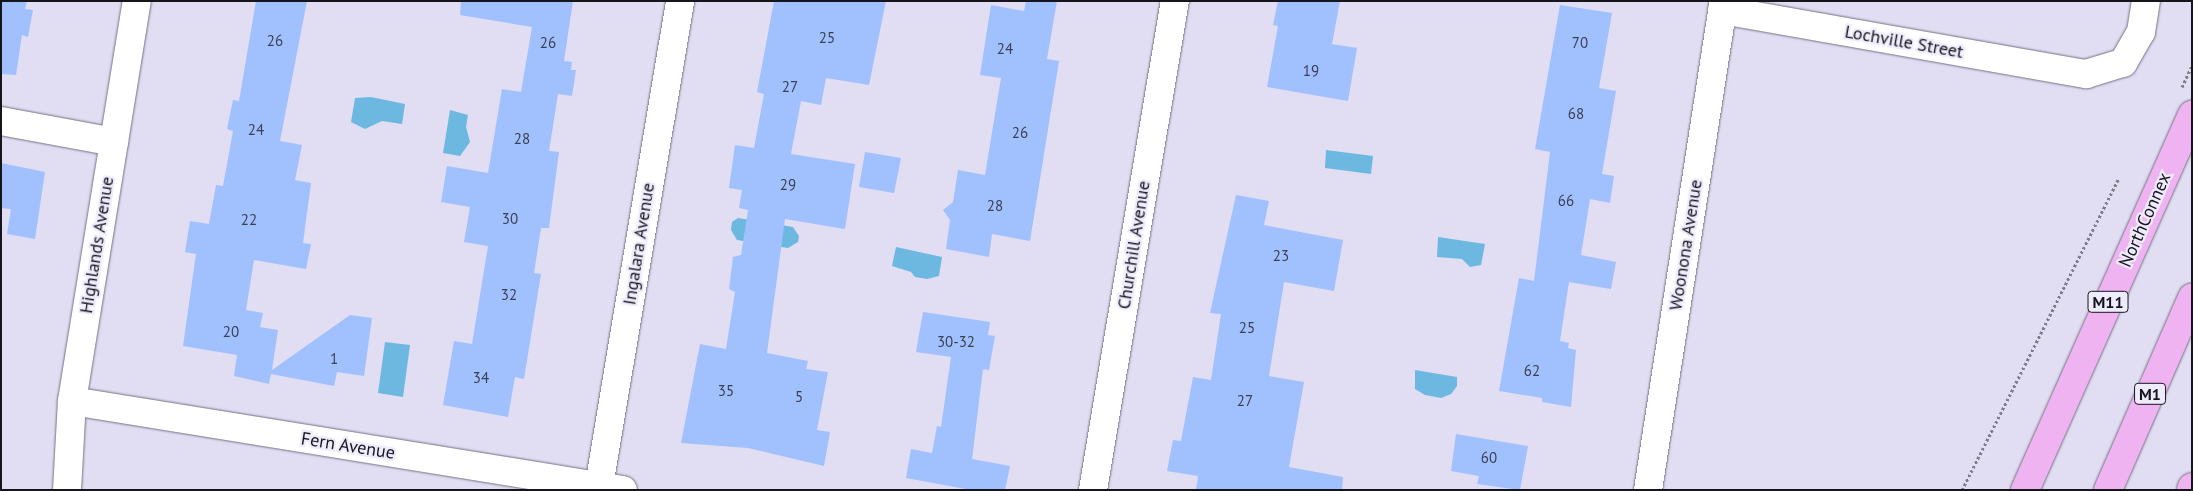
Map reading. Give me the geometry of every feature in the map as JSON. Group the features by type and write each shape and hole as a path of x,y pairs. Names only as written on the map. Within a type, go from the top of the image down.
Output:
{"highway":[{"name":"NorthConnex","path":"2025,490 2192,115"},
{"name":"M1","path":"2108,490 2192,298"}],"street":[{"name":"Highlands Avenue","path":"67,490 72,401 137,1"},
{"name":"Ingalara Avenue","path":"611,488 680,1"},
{"name":"Churchill Avenue","path":"1093,490 1174,1"},
{"name":"Lochville Street","path":"1723,6 2086,74 2123,63 2141,32 2146,1"},
{"name":"Woonona Avenue","path":"1648,490 1723,6"},
{"path":"1,120 114,142"},
{"name":"Fern Avenue","path":"72,401 611,488"}],"path":[{"path":"1962,490 2119,178"}],"water":[{"path":"371,97 405,104 402,124 382,121 365,129 351,122 355,98"},
{"path":"450,110 468,115 466,127 470,142 460,156 443,153"},
{"path":"1326,150 1373,156 1371,174 1325,168"},
{"path":"738,218 793,227 799,236 798,242 788,248 737,240 731,230 732,222"},
{"path":"1438,237 1485,244 1481,265 1470,267 1462,259 1437,257"},
{"path":"896,247 942,257 939,276 927,279 915,277 911,272 892,266"},
{"path":"385,342 410,345 403,397 378,393"},
{"path":"1415,370 1457,377 1457,386 1451,394 1441,398 1425,395 1415,389"}],"building":[{"path":"1,1 27,1 25,9 33,10 28,37 22,35 16,75 1,74"},
{"path":"256,1 307,1 280,141 302,145 295,180 311,183 303,243 311,244 306,269 254,260 246,310 263,313 260,327 278,330 272,370 350,315 372,318 364,376 337,372 334,386 271,374 269,384 234,376 237,355 183,346 196,254 185,252 190,221 209,224 216,185 223,186 233,131 227,129 233,100 239,101"},
{"path":"461,1 573,1 564,61 572,62 571,70 576,70 572,96 558,94 549,151 559,152 549,228 541,228 534,273 541,274 524,379 515,377 508,417 443,405 454,341 472,344 488,246 464,242 470,207 441,202 447,166 488,173 502,89 521,92 532,27 460,15"},
{"path":"774,1 886,1 869,85 826,78 821,105 801,101 791,154 855,164 845,229 785,219 767,353 808,361 806,369 828,372 817,430 830,432 824,466 748,448 681,443 700,344 726,349 735,292 729,289 733,257 741,255 748,210 739,208 742,190 729,188 735,145 754,148 764,94 757,92"},
{"path":"1026,1 1057,1 1047,59 1059,61 1030,241 992,234 989,257 946,249 950,220 943,210 953,202 958,170 985,175 1001,78 980,75 991,5 1024,11"},
{"path":"1278,1 1340,1 1332,44 1357,48 1348,101 1267,87 1278,26 1273,25"},
{"path":"1560,5 1612,13 1599,88 1616,91 1602,174 1614,176 1610,203 1590,199 1581,255 1616,262 1611,289 1569,282 1560,341 1569,343 1568,348 1576,350 1571,407 1542,402 1542,398 1499,391 1519,278 1534,281 1550,152 1535,149"},
{"path":"865,152 901,158 894,193 859,187"},
{"path":"1,163 45,172 35,239 7,234 11,209 1,208"},
{"path":"1236,195 1269,201 1264,225 1343,240 1334,291 1284,282 1269,376 1304,382 1289,467 1343,477 1342,490 1196,490 1198,476 1167,471 1173,440 1181,441 1193,377 1211,380 1221,314 1210,313"},
{"path":"923,312 990,322 988,335 995,336 989,370 983,369 972,459 1010,466 1005,490 971,490 906,478 911,449 932,453 937,426 941,427 951,357 916,352"},
{"path":"1456,434 1528,446 1520,490 1477,484 1479,476 1451,471"}]}
